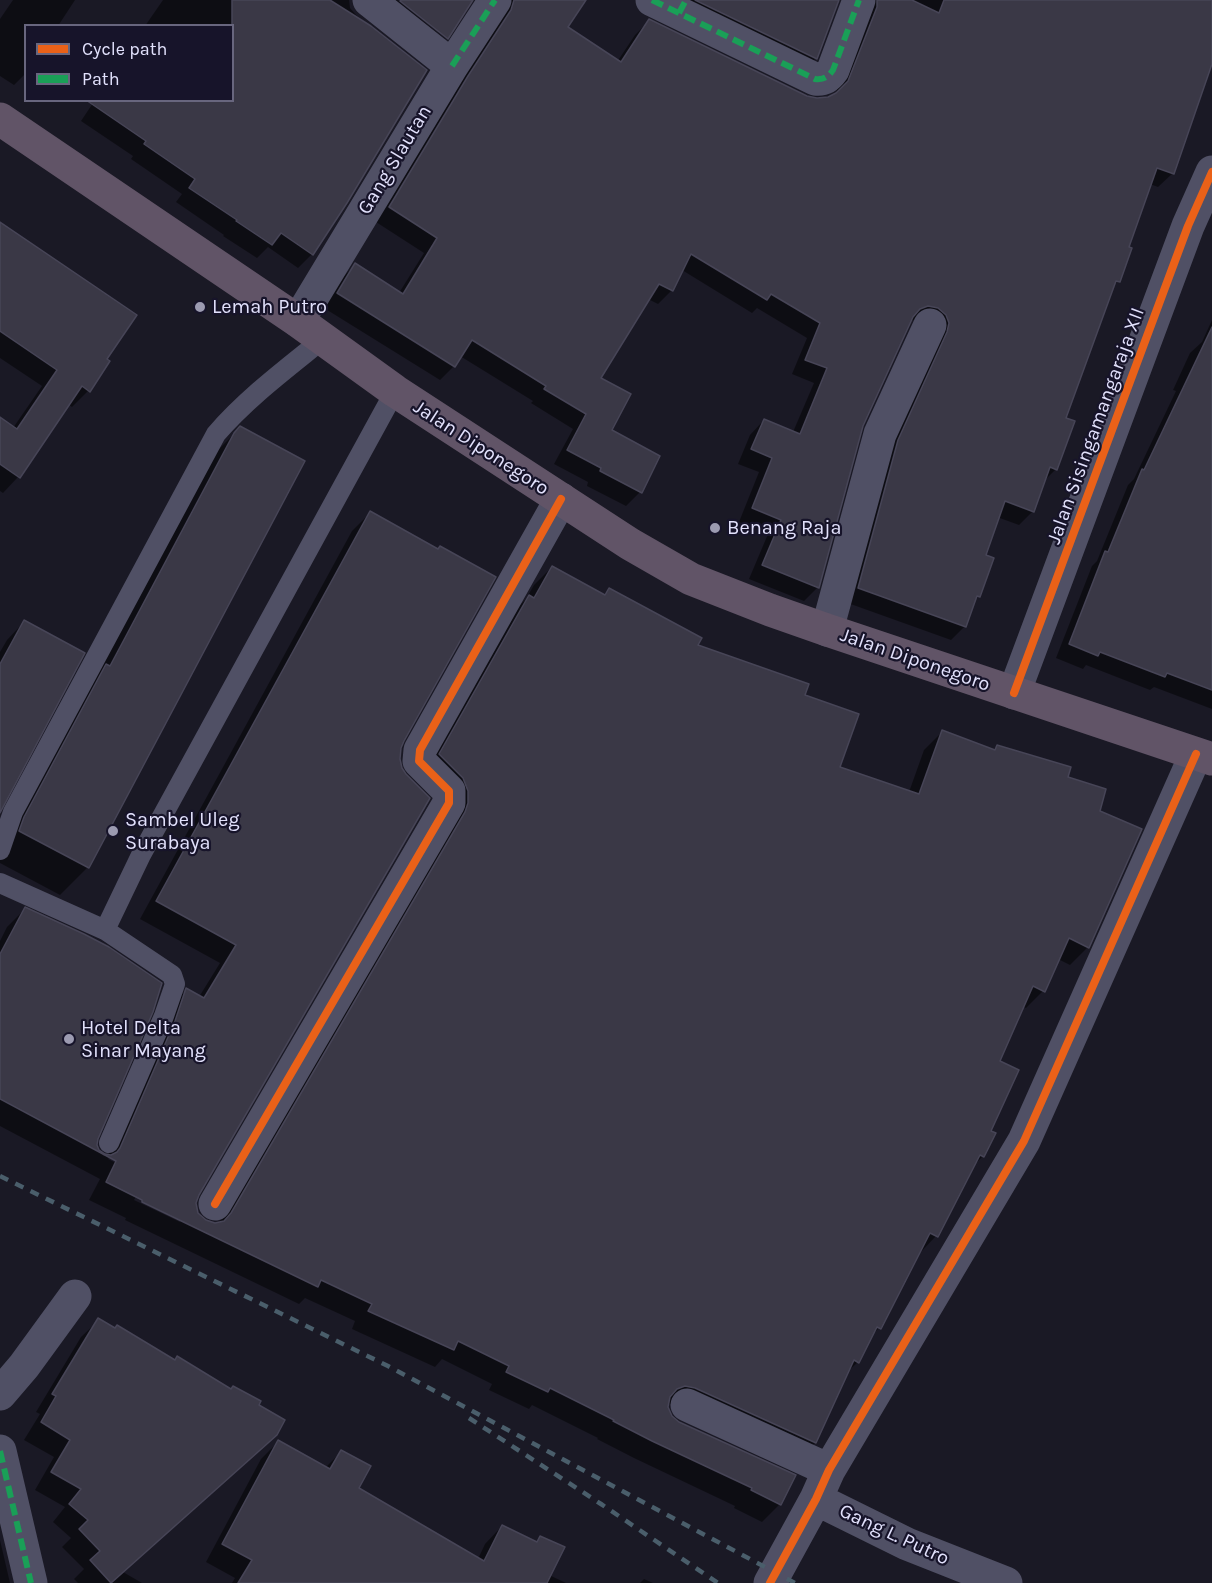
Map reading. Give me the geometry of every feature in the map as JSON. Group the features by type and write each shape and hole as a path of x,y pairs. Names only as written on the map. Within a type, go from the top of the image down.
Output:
{"highway":[{"name":"Jalan Diponegoro","path":"0,119 310,330 394,391 630,544 691,579 827,630 1204,757"}],"street":[{"path":"369,0 452,66"},
{"name":"Gang Slautan","path":"310,330 452,66 495,0"},
{"path":"672,4 815,79 821,80 828,77 833,70 859,0"},
{"name":"Jalan Sisingamangaraja XII","path":"1014,693 1188,226 1212,172"},
{"path":"827,630 880,434 930,325"},
{"path":"215,1204 449,803 449,791 419,760 420,750 561,499"},
{"path":"770,1583 816,1499 829,1470 1024,1140 1204,757"},
{"path":"1,1393 24,1366 75,1296"},
{"path":"687,1405 829,1470"},
{"path":"0,1451 31,1583"},
{"name":"Gang L. Putro","path":"816,1499 907,1544 1006,1583"}],"lane":[{"path":"0,850 13,812 216,434 266,385 310,330"},
{"path":"105,930 141,855 394,391"},
{"path":"0,883 105,930 172,975 175,984 164,1016 109,1143"}],"building":[{"path":"232,0 330,0 371,26 427,70 313,255 281,233 272,245 236,221 189,188 195,179 144,144 146,141 89,102 234,102 234,24 232,24"},
{"path":"401,0 473,0 448,39"},
{"path":"514,0 586,0 568,27 621,62 649,19 807,96 817,98 828,97 836,93 848,81 877,7 877,0 912,0 939,13 944,0 1212,0 1212,64 1174,174 1157,168 1129,247 1132,248 1120,282 1116,281 1066,418 1075,421 1057,470 1050,467 1034,512 1005,501 986,555 994,558 966,627 858,588 898,440 947,332 949,323 946,315 938,308 928,306 920,309 913,317 863,426 819,588 762,565 781,520 752,508 772,458 751,449 764,419 800,434 827,368 805,360 820,323 771,294 767,300 691,254 673,291 659,284 601,378 631,394 612,430 660,456 642,493 600,471 601,468 567,450 586,414 544,389 546,386 472,340 455,367 337,293 355,263 403,294 437,238 389,207 468,76 511,10"},
{"path":"695,0 839,0 817,59"},
{"path":"0,222 137,315 107,359 110,361 90,392 82,386 20,478 0,464 0,417 17,429 57,370 0,331"},
{"path":"1212,327 1212,690 1167,673 1165,677 1100,652 1098,656 1069,644 1105,551 1108,552 1142,469 1144,470"},
{"path":"240,426 305,461 89,868 19,831 24,817 106,664 110,666 234,433"},
{"path":"370,511 438,549 440,546 496,577 401,748 402,768 430,798 199,1195 196,1203 198,1213 206,1220 215,1223 224,1221 231,1213 465,812 468,791 463,778 439,754 529,595 534,598 552,566 605,595 609,588 702,638 698,645 809,684 805,695 859,714 840,767 919,794 942,730 995,750 997,745 1071,767 1068,777 1106,789 1100,811 1142,829 1089,948 1069,938 1045,992 1033,986 1000,1061 1019,1070 991,1131 996,1133 984,1157 980,1155 938,1237 930,1233 881,1329 877,1327 859,1363 854,1360 816,1443 695,1388 685,1386 677,1389 670,1397 668,1407 672,1416 679,1422 796,1475 781,1505 751,1490 752,1488 652,1441 550,1388 548,1392 506,1372 509,1366 458,1341 454,1350 368,1311 372,1304 321,1280 318,1287 142,1202 106,1182 116,1161 0,1099 0,954 25,907 109,947 162,983 153,1012 98,1139 99,1150 105,1154 111,1155 120,1148 175,1021 186,988 204,998 236,945 156,901"},
{"path":"24,620 85,653 0,813 0,664"},
{"path":"98,1318 115,1328 117,1325 175,1360 177,1356 231,1389 233,1386 261,1401 259,1405 285,1420 277,1435 111,1583 90,1560 100,1551 79,1529 88,1520 69,1504 81,1489 51,1472 70,1440 41,1422 56,1396 52,1394"},
{"path":"278,1440 330,1469 341,1450 371,1466 359,1488 484,1561 502,1525 537,1542 540,1536 565,1547 547,1583 238,1583 252,1560 222,1544"}],"railway":[{"path":"0,1176 388,1366 795,1583"},
{"path":"469,1418 718,1583"}],"marked path":[{"path":"452,66 495,0"},
{"path":"652,0 815,79 826,78 833,70 859,0"},
{"path":"679,13 686,0"},
{"path":"0,1451 31,1583"}],"cycle path":[{"path":"1014,693 1188,226 1212,172"},
{"path":"215,1204 449,803 449,791 419,761 420,750 561,499"},
{"path":"770,1583 816,1499 829,1470 1024,1141 1196,754"}],"place":[{"name":"Lemah Putro","path":"200,307"},
{"name":"Benang Raja","path":"715,528"},
{"name":"Sambel Uleg Surabaya","path":"113,831"},
{"name":"Hotel Delta Sinar Mayang","path":"69,1039"}]}
